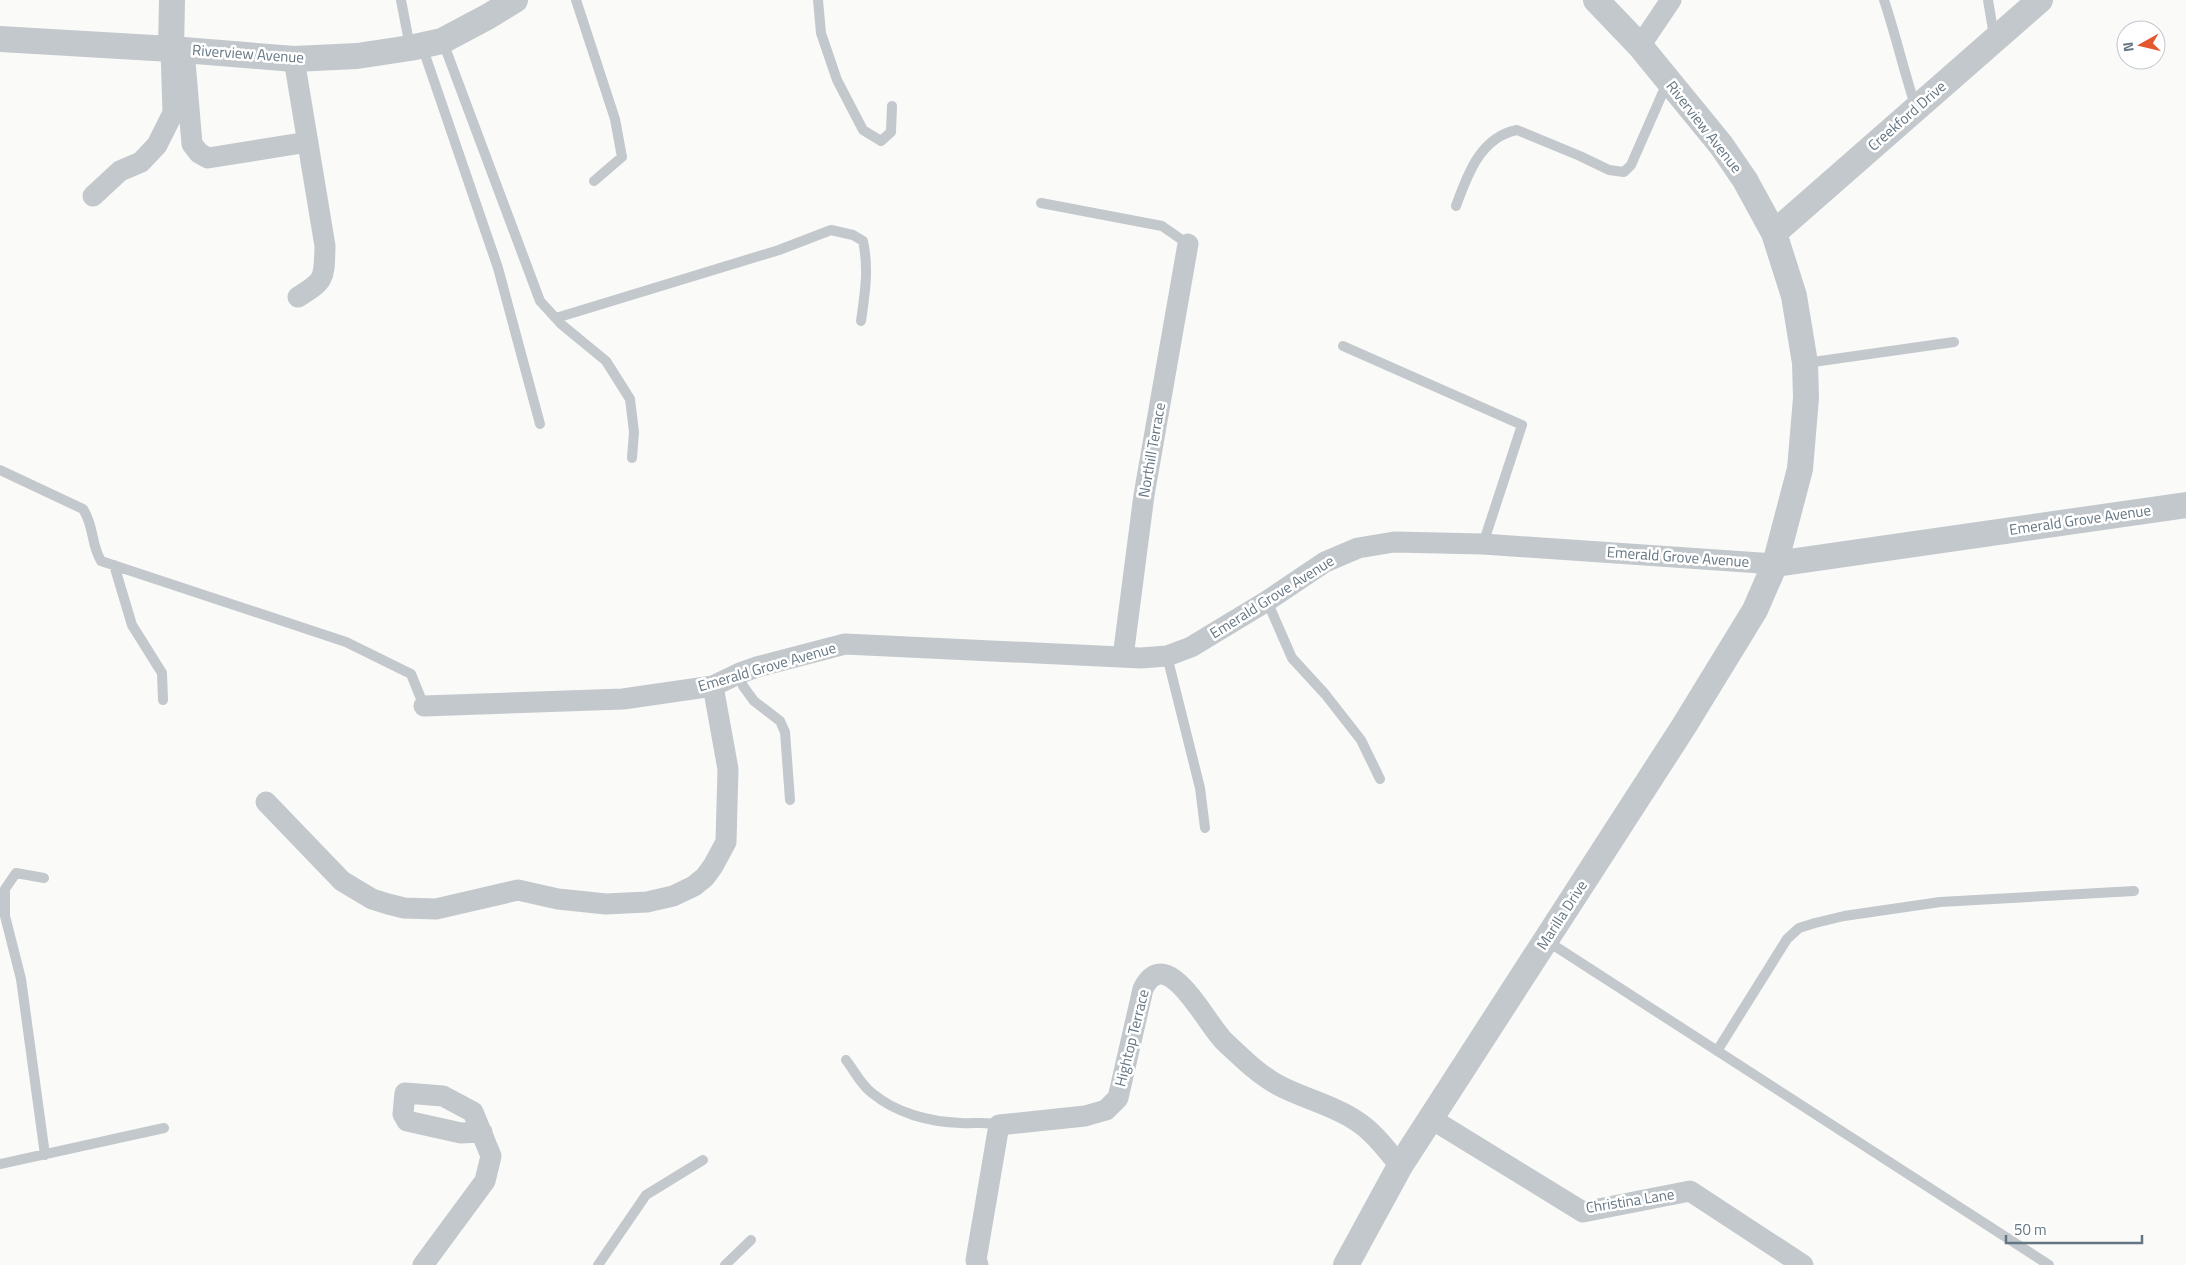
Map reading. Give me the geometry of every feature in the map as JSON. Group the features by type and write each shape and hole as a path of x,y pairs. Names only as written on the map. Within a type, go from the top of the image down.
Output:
{"street":[{"path":"172,0 192,144 199,153 208,158 308,142"},
{"name":"Riverview Avenue","path":"0,39 178,49 294,59 357,56 425,45 489,16 515,0"},
{"name":"Riverview Avenue","path":"1596,0 1640,46 1722,145 1745,180 1774,233 1794,296 1805,363 1806,398 1800,468 1775,564"},
{"path":"1640,46 1670,0"},
{"name":"Creekford Drive","path":"1774,233 2040,0"},
{"path":"93,196 120,171 140,162 157,145 172,113 178,49"},
{"path":"294,59 325,246 324,274 317,285 298,297"},
{"name":"Northill Terrace","path":"1124,657 1144,495 1188,244"},
{"name":"Emerald Grove Avenue","path":"424,706 624,699 713,686 740,673 845,644 1141,658 1167,656 1191,647 1267,601 1325,562 1358,548 1394,542 1483,544 1775,564 2186,506"},
{"name":"Marilla Drive","path":"1346,1265 1400,1166 1430,1118 1689,718 1755,610 1775,564"},
{"path":"266,802 342,881 364,895 404,908 436,909 518,890 558,899 606,904 647,902 673,896 684,892 704,877 714,866 726,842 728,769 713,686"},
{"name":"Hightop Terrace","path":"999,1125 1085,1116 1106,1110 1118,1098 1142,989 1153,975 1162,974 1173,976 1182,985 1217,1035 1257,1071 1279,1085 1355,1119 1381,1143 1400,1166"},
{"name":"Christina Lane","path":"1430,1118 1583,1212 1690,1191 1803,1265"},
{"path":"978,1265 976,1260 999,1125"},
{"path":"423,1265 485,1181 491,1156 482,1132"}],"lane":[{"path":"401,0 425,45 540,301 556,318 606,361 630,399 634,432 632,458"},
{"path":"576,0 615,119 622,157 594,181"},
{"path":"818,0 821,33 837,80 863,130 881,141 891,132 892,106"},
{"path":"1884,0 1895,31 1903,69 1916,108"},
{"path":"1988,0 1995,40"},
{"path":"425,45 498,268 540,424"},
{"path":"1456,206 1470,168 1490,143 1506,132 1517,130 1609,170 1624,172 1630,165 1668,81"},
{"path":"1041,203 1162,226 1188,244"},
{"path":"556,318 779,250 831,230 853,235 863,241 867,259 867,286 861,321"},
{"path":"1805,363 1954,342"},
{"path":"1343,346 1522,425 1483,544"},
{"path":"0,470 83,509 90,520 94,549 101,561 346,642 411,674 424,706"},
{"path":"114,565 132,626 162,673 163,700"},
{"path":"1267,601 1292,658 1325,694 1361,740 1380,779"},
{"path":"1167,656 1200,788 1205,828"},
{"path":"740,673 743,686 754,700 780,721 785,732 790,800"},
{"path":"44,878 16,873 5,889 5,916 21,979 45,1155"},
{"path":"1717,1051 1788,939 1799,928 1844,916 1940,902 2134,890"},
{"path":"1546,940 2049,1265"},
{"path":"846,1060 870,1092 911,1115 961,1124 988,1122 999,1125"},
{"path":"0,1164 164,1128"},
{"path":"598,1265 646,1195 703,1160"},
{"path":"725,1265 751,1240"}]}
